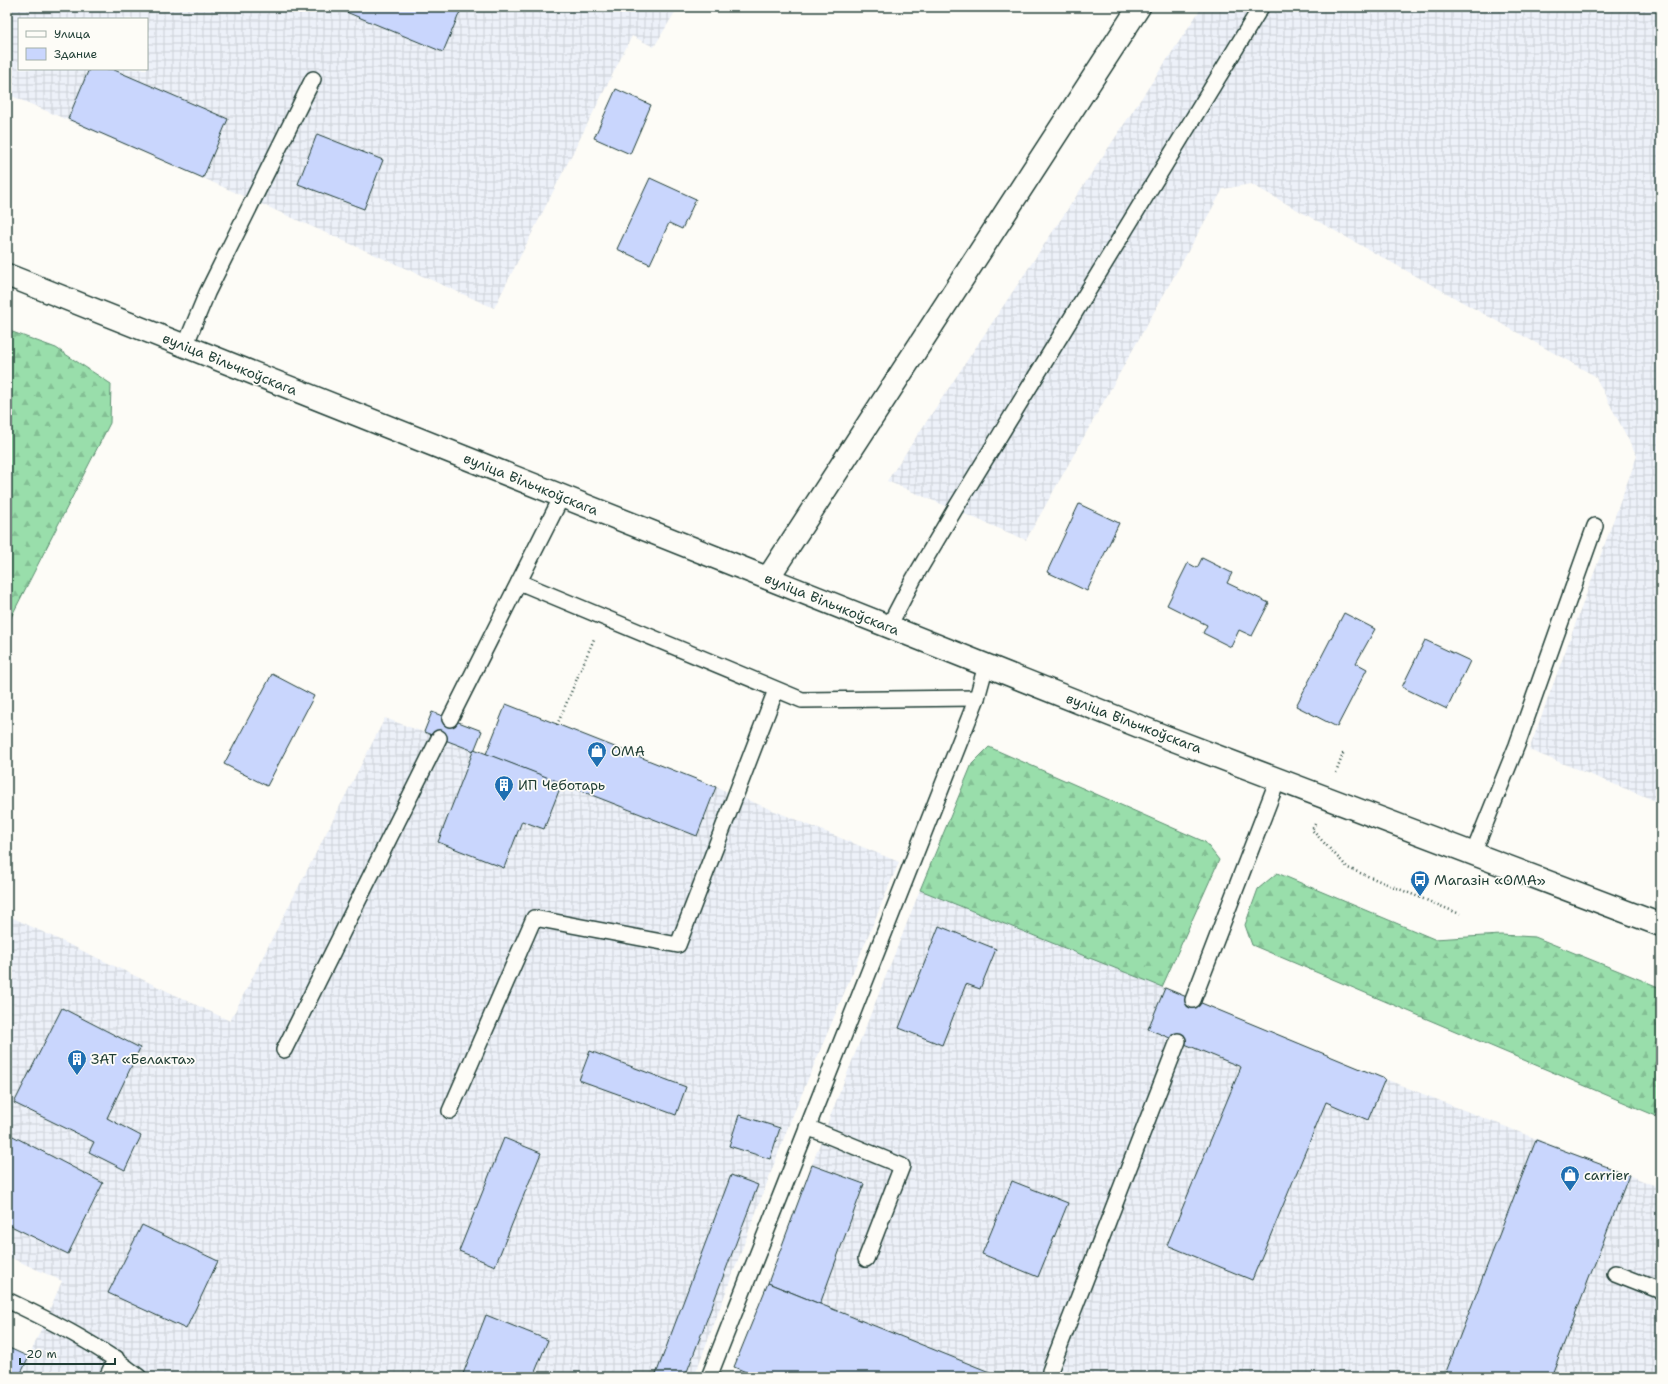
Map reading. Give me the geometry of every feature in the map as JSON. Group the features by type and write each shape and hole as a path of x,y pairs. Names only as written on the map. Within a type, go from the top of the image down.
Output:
{"main road":[{"path":"768,578 1139,7"},
{"name":"вуліца Вільчкоўскага","path":"7,275 986,665 1326,798 1661,925"}],"lane":[{"path":"889,626 913,580 955,509 1261,7"},
{"path":"185,346 207,293 313,79"},
{"path":"450,719 562,496"},
{"path":"1473,854 1517,745 1595,526"},
{"path":"519,582 802,700 977,698"},
{"path":"709,1377 977,698 986,665"},
{"path":"450,1112 534,918 678,945 776,690"},
{"path":"284,1050 440,738"},
{"path":"1193,1000 1278,779"},
{"path":"1050,1371 1178,1041"},
{"path":"807,1127 902,1166 866,1259"},
{"path":"1615,1273 1661,1291"},
{"path":"7,1300 46,1319 116,1358 139,1377"},
{"path":"107,1377 116,1358"}],"path":[{"path":"557,725 603,617"},
{"path":"1344,751 1312,830 1348,868 1460,914"}],"shaded area":[{"path":"8,7 678,7 654,47 632,36 494,308 203,178 7,94"},
{"path":"1202,7 1661,7 1661,803 1529,750 1637,456 1595,376 1251,184 1223,189 1026,540 887,481"},
{"path":"385,718 474,751 522,821 544,829 562,783 697,836 716,787 899,862 788,1127 694,1377 7,1377 7,1347 29,1357 62,1281 7,1256 7,915 230,1021"},
{"path":"920,890 1165,988 1385,1079 1661,1188 1661,1377 732,1377 833,1109"}],"green space":[{"path":"7,330 56,348 111,384 110,423 7,625"},
{"path":"989,747 1205,842 1219,860 1162,987 920,890 972,764"},
{"path":"1277,873 1434,939 1501,935 1535,937 1661,988 1661,1118 1252,945 1245,925 1258,889"}],"building":[{"path":"334,7 462,7 443,52"},
{"path":"89,70 114,70 228,119 203,178 68,119"},
{"path":"616,89 651,105 630,154 594,138"},
{"path":"317,134 383,160 364,209 298,184"},
{"path":"650,178 696,199 682,229 669,223 650,264 617,249"},
{"path":"1079,504 1119,523 1087,591 1047,572"},
{"path":"1202,558 1232,573 1227,583 1269,603 1252,636 1239,630 1231,647 1203,633 1207,625 1167,605 1188,563 1197,568"},
{"path":"1344,613 1375,629 1356,663 1367,669 1337,727 1296,706"},
{"path":"1425,640 1470,661 1447,709 1402,687"},
{"path":"272,674 314,696 267,786 224,764"},
{"name":"ОМА","path":"506,704 716,787 697,836 486,754"},
{"path":"432,712 482,731 474,751 424,732"},
{"name":"ИП Чеботарь","path":"474,749 562,783 544,829 522,821 504,868 438,842"},
{"path":"939,926 996,949 980,989 966,984 942,1045 899,1028"},
{"path":"1165,988 1385,1079 1368,1120 1326,1102 1252,1280 1167,1245 1241,1067 1148,1029"},
{"name":"ЗАТ «Белакта»","path":"62,1008 140,1048 107,1118 141,1136 125,1170 89,1152 94,1142 14,1103"},
{"path":"590,1051 686,1087 676,1115 579,1080"},
{"path":"739,1115 780,1128 770,1159 729,1146"},
{"path":"7,1133 103,1183 68,1254 7,1224"},
{"path":"504,1138 541,1153 495,1266 459,1251"},
{"path":"1536,1140 1629,1175 1551,1377 1444,1377"},
{"path":"812,1165 864,1184 820,1304 768,1283"},
{"path":"731,1175 758,1185 685,1377 655,1377"},
{"path":"1012,1181 1068,1203 1038,1277 982,1254"},
{"path":"142,1225 218,1261 186,1329 108,1293"},
{"path":"768,1283 1002,1377 758,1377 734,1367"},
{"path":"486,1315 548,1340 533,1377 471,1377 463,1374"},
{"path":"7,1347 29,1357 19,1377 7,1377"}],"place":[{"name":"ОМА","path":"597,768"},
{"name":"ИП Чеботарь","path":"504,802"},
{"name":"Магазін «ОМА»","path":"1420,897"},
{"name":"ЗАТ «Белакта»","path":"77,1076"},
{"name":"carrier","path":"1570,1192"}]}
